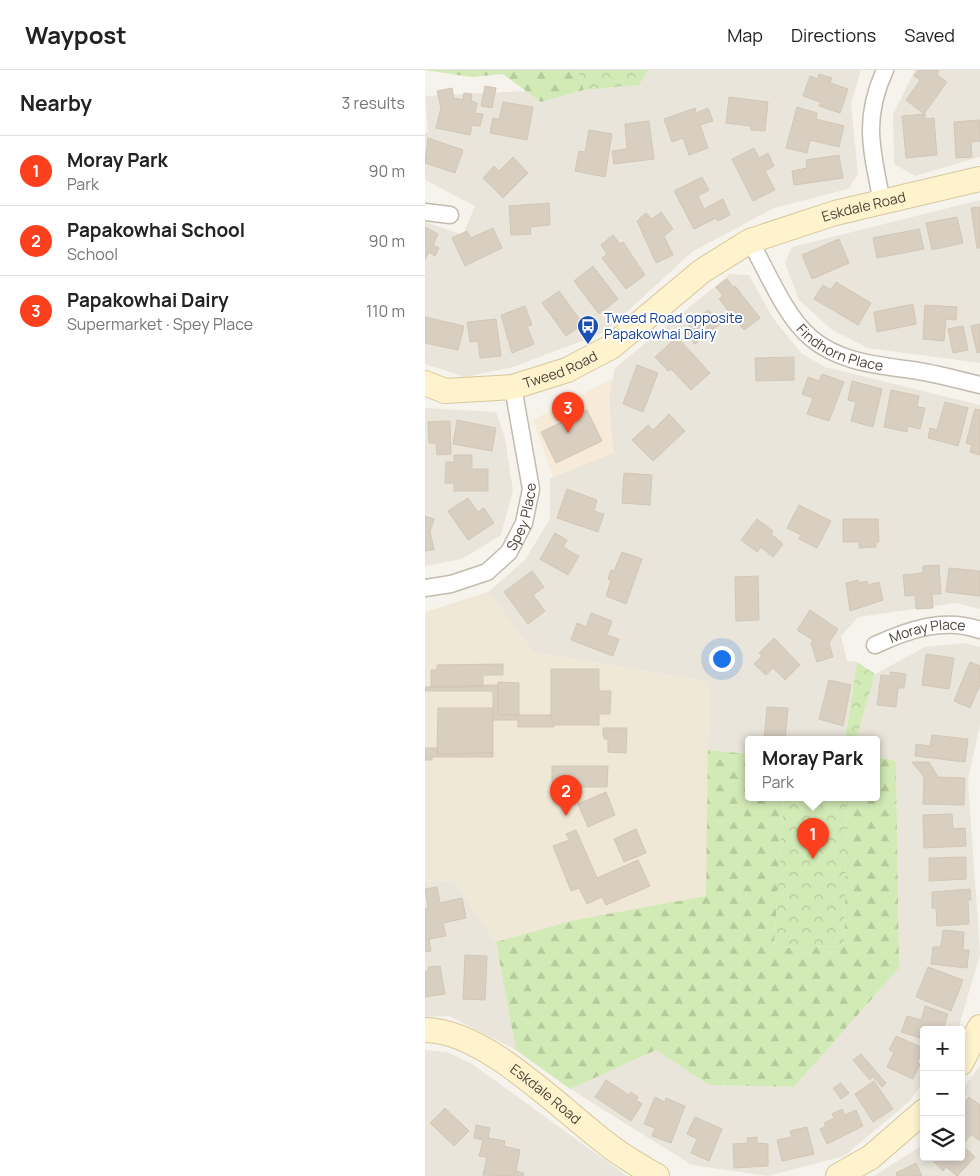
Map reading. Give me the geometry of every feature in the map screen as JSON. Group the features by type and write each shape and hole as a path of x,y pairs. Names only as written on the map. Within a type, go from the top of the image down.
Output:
{"street":[{"path":"882,202 870,137 872,109 885,70"},
{"name":"Eskdale Road","path":"750,241 791,226 980,179"},
{"path":"425,212 450,215"},
{"name":"Findhorn Place","path":"750,241 788,308 810,337 828,350 887,368 913,370 980,385"},
{"name":"Tweed Road","path":"425,383 445,391 513,387 567,370 611,347 702,271 750,241"},
{"name":"Spey Place","path":"425,588 451,584 487,572 509,552 524,523 531,489 513,387"},
{"name":"Moray Place","path":"875,645 915,629 938,624 960,625 980,630"},
{"path":"965,1055 980,1027"},
{"name":"Eskdale Road","path":"425,1030 462,1038 489,1052 615,1150 657,1176"},
{"path":"838,1176 871,1157 920,1114"}],"shaded area":[{"path":"649,70 861,70 851,103 858,174 848,189 774,208 692,252 605,332 513,367 465,377 425,364 425,222 463,235 475,206 425,180 425,133 428,132 425,96 526,91 541,102 584,90 639,85"},
{"path":"915,70 980,70 980,157 915,176 894,164 893,115"},
{"path":"980,200 980,363 868,348 831,329 799,300 785,263 792,247"},
{"path":"730,274 749,275 773,318 802,354 825,367 980,405 980,609 956,603 858,617 841,636 847,661 857,662 846,736 745,736 745,754 708,750 709,682 533,652 488,592 525,560 550,519 550,478 613,453 609,397 615,368"},
{"path":"613,378 609,397 613,453 553,477 533,420"},
{"path":"425,408 496,412 505,438 513,491 501,535 462,559 425,566"},
{"path":"488,592 533,652 709,682 707,896 575,920 496,942 454,881 425,882 425,612"},
{"path":"964,643 980,647 980,724 968,780 980,954 959,1026 920,1026 920,1087 910,1101 844,1156 768,1176 692,1165 570,1089 656,1050 709,1085 794,1087 899,968 896,761 880,758 880,736 857,736 875,674 925,647"},
{"path":"454,881 496,942 516,1050 449,1016 425,1017 425,882"},
{"path":"425,1050 447,1052 472,1064 627,1176 425,1176"},
{"path":"980,1066 980,1176 874,1176 920,1146 920,1161 965,1161 965,1086"}],"green space":[{"path":"425,70 578,70 584,90 541,102 503,74 472,77"},
{"path":"578,70 649,70 639,85 584,90"},
{"path":"857,662 875,674 857,736 846,736"},
{"path":"708,750 745,754 745,801 784,801 774,948 844,946 847,801 880,801 880,758 896,761 899,968 794,1087 709,1085 656,1050 570,1089 516,1050 496,942 575,920 706,896"},
{"path":"784,801 847,801 844,946 774,948"}],"building":[{"path":"918,70 939,70 937,75 947,82 924,114 906,100 920,80 914,76"},
{"path":"819,74 832,78 830,83 848,89 840,113 819,106 821,102 803,96 810,76 818,79"},
{"path":"485,86 496,88 492,108 481,106"},
{"path":"452,88 454,98 463,100 464,93 472,94 471,101 477,103 475,113 483,114 480,126 472,125 470,135 436,128 441,108 437,91"},
{"path":"729,97 768,102 765,131 751,130 751,126 726,123"},
{"path":"503,102 533,107 527,140 490,133 493,118 499,119"},
{"path":"797,107 817,113 816,119 844,126 839,147 810,140 807,153 786,148"},
{"path":"695,108 696,113 708,108 713,121 700,125 708,148 689,155 683,138 672,142 664,119"},
{"path":"925,114 925,119 934,118 937,155 906,158 902,116"},
{"path":"980,120 980,141 971,142 972,157 956,158 954,122"},
{"path":"649,121 654,159 614,164 612,151 627,149 625,124"},
{"path":"589,130 612,134 605,177 575,171 579,151 585,152"},
{"path":"428,138 463,150 455,173 425,163"},
{"path":"754,148 759,158 768,153 774,166 765,171 775,190 753,201 732,159"},
{"path":"839,155 843,178 794,185 792,171 807,168 806,160"},
{"path":"513,157 528,173 503,198 483,178 494,166 499,171"},
{"path":"702,177 709,190 698,196 704,209 723,199 730,215 718,221 716,218 694,229 674,191"},
{"path":"549,203 550,225 530,227 531,234 511,235 509,206"},
{"path":"980,207 980,248 977,248 971,208"},
{"path":"661,212 673,229 664,236 673,255 656,263 637,221 646,213 652,219"},
{"path":"957,217 963,243 932,250 926,223"},
{"path":"425,227 438,234 433,245 439,248 435,256 429,252 425,260"},
{"path":"493,228 502,248 465,266 452,238 467,231 471,238"},
{"path":"919,229 924,249 877,258 873,238"},
{"path":"613,235 620,244 623,242 645,275 626,289 602,258 607,254 601,245"},
{"path":"839,239 849,263 812,279 802,255"},
{"path":"593,266 618,299 599,314 574,281"},
{"path":"727,279 733,287 735,286 760,318 744,330 719,299 723,296 716,287"},
{"path":"836,282 871,303 858,325 814,299 823,285 831,290"},
{"path":"559,291 583,324 566,336 542,303"},
{"path":"913,304 916,324 877,332 874,312"},
{"path":"925,305 957,307 956,320 946,319 944,341 923,339"},
{"path":"525,306 532,325 527,326 534,344 512,353 501,315"},
{"path":"708,310 720,324 695,344 684,330"},
{"path":"425,317 464,326 458,350 425,343"},
{"path":"496,319 501,356 480,358 478,341 470,342 467,322"},
{"path":"980,324 980,352 977,353 971,326"},
{"path":"963,326 968,350 953,353 948,329"},
{"path":"677,337 710,373 691,390 671,369 668,371 655,357"},
{"path":"794,357 794,380 756,381 755,358"},
{"path":"637,365 658,373 643,412 623,404"},
{"path":"822,374 844,382 829,421 807,414 813,398 802,394 808,377 819,381"},
{"path":"852,381 882,389 873,427 851,421 856,402 848,400"},
{"path":"891,390 919,396 917,407 925,408 920,429 908,426 907,432 884,427"},
{"path":"945,402 968,408 958,446 928,438 930,428 937,430"},
{"path":"975,409 980,410 980,455 970,452 972,445 966,443"},
{"path":"587,410 602,441 556,463 541,432"},
{"path":"669,414 685,431 653,461 632,440 648,425 653,430"},
{"path":"457,420 496,428 492,451 453,444"},
{"path":"450,421 451,454 437,455 436,443 429,443 428,422"},
{"path":"454,455 472,455 472,469 488,469 488,491 454,491 454,483 445,483 446,462 454,462"},
{"path":"624,473 652,475 650,505 622,503"},
{"path":"567,489 597,500 594,511 604,514 598,532 557,518"},
{"path":"468,498 478,512 484,508 494,523 468,540 448,511"},
{"path":"799,505 831,521 817,548 799,539 801,535 787,528"},
{"path":"425,516 434,519 430,532 434,550 425,551"},
{"path":"757,519 773,531 771,534 783,544 773,557 761,547 757,552 741,540"},
{"path":"843,519 878,519 879,542 876,542 876,547 859,548 859,542 843,542"},
{"path":"555,533 567,540 563,547 579,556 568,575 540,559"},
{"path":"622,552 642,559 626,604 606,596 611,580 608,579 611,570 614,571"},
{"path":"939,565 941,594 932,594 933,608 916,609 915,595 905,596 903,575 923,573 923,566"},
{"path":"949,568 980,571 980,596 946,592"},
{"path":"532,571 544,587 533,595 545,611 528,624 504,592"},
{"path":"758,576 759,620 736,621 735,577"},
{"path":"858,580 859,583 867,581 868,585 879,582 883,600 850,611 846,583"},
{"path":"810,610 838,629 829,643 833,657 817,662 811,643 813,640 797,630"},
{"path":"591,613 612,621 607,635 619,639 613,656 571,640 577,623 586,627"},
{"path":"774,638 800,665 785,680 773,668 766,675 754,664 762,656 759,653"},
{"path":"926,654 954,658 949,689 922,685"},
{"path":"970,662 980,666 980,685 970,708 954,701"},
{"path":"503,664 503,675 483,675 483,687 431,687 431,670 437,670 437,665"},
{"path":"551,669 599,669 599,691 611,691 610,714 599,714 599,725 554,725 554,719 551,719"},
{"path":"890,672 906,674 904,688 898,688 896,707 877,705 881,675 890,676"},
{"path":"829,680 851,685 843,726 819,719"},
{"path":"498,682 519,683 519,715 498,715"},
{"path":"498,685 498,715 551,715 554,727 518,727 518,720 493,720 493,691 425,691 425,687"},
{"path":"767,707 788,708 785,736 764,736"},
{"path":"438,708 493,708 493,753 437,754"},
{"path":"603,728 627,728 626,753 608,752 608,739 604,739"},
{"path":"932,735 968,739 965,762 915,756 916,744 930,746"},
{"path":"425,748 438,748 437,754 493,753 493,757 432,757 432,760 425,760"},
{"path":"912,762 929,762 938,777 965,778 964,805 923,804 924,777"},
{"path":"552,766 608,766 607,787 552,787"},
{"path":"606,792 615,815 588,827 578,804"},
{"path":"952,814 953,829 965,828 966,846 924,848 923,815"},
{"path":"636,829 646,853 624,862 614,839"},
{"path":"576,830 597,878 638,860 650,886 606,905 602,897 587,904 579,888 571,891 553,846 569,840 566,834"},
{"path":"966,857 966,879 929,881 929,858"},
{"path":"437,887 440,903 462,898 466,918 443,923 446,936 429,939 431,951 425,952 425,909 428,908 425,889"},
{"path":"970,889 971,900 968,900 969,924 937,926 936,908 932,908 932,892"},
{"path":"943,930 964,932 963,950 969,950 967,968 931,964 933,947 941,947"},
{"path":"465,955 487,956 485,1000 463,999"},
{"path":"440,966 445,994 425,997 425,971 429,971 428,967"},
{"path":"928,967 963,980 951,1011 916,997"},
{"path":"925,1006 948,1014 944,1026 920,1026 920,1038 901,1032 907,1016 921,1020"},
{"path":"896,1036 920,1047 920,1056 917,1063 920,1064 913,1079 887,1067 894,1052 889,1050"},
{"path":"861,1054 886,1083 882,1087 873,1077 870,1080 853,1060"},
{"path":"606,1080 629,1095 631,1092 638,1097 636,1100 642,1104 631,1121 595,1097"},
{"path":"874,1081 893,1109 873,1122 855,1094"},
{"path":"841,1083 849,1093 841,1099 833,1088"},
{"path":"655,1097 665,1102 666,1098 685,1106 671,1143 652,1136 655,1128 644,1124"},
{"path":"969,1097 980,1105 980,1141 971,1134 965,1142 965,1102"},
{"path":"445,1108 469,1131 454,1146 430,1123"},
{"path":"842,1109 845,1115 856,1110 863,1126 827,1144 820,1129 826,1126 824,1123 834,1118 832,1114"},
{"path":"695,1117 722,1129 709,1161 691,1153 697,1139 687,1134"},
{"path":"476,1125 490,1128 488,1138 505,1141 504,1146 520,1150 516,1171 524,1173 523,1176 483,1175 487,1157 479,1156 483,1140 474,1138"},
{"path":"807,1127 814,1154 782,1161 777,1140 792,1137 790,1131"},
{"path":"757,1137 757,1143 768,1144 768,1166 734,1168 733,1144 748,1143 747,1138"},
{"path":"965,1148 975,1157 957,1176 946,1167 943,1171 933,1161 965,1161"},
{"path":"916,1163 922,1176 897,1176 896,1173"}],"place":[{"name":"Tweed Road opposite Papakowhai Dairy","path":"588,345"},
{"name":"Papakowhai Dairy","path":"568,433"},
{"name":"Papakowhai School","path":"566,816"},
{"name":"Moray Park","path":"813,859"}]}
